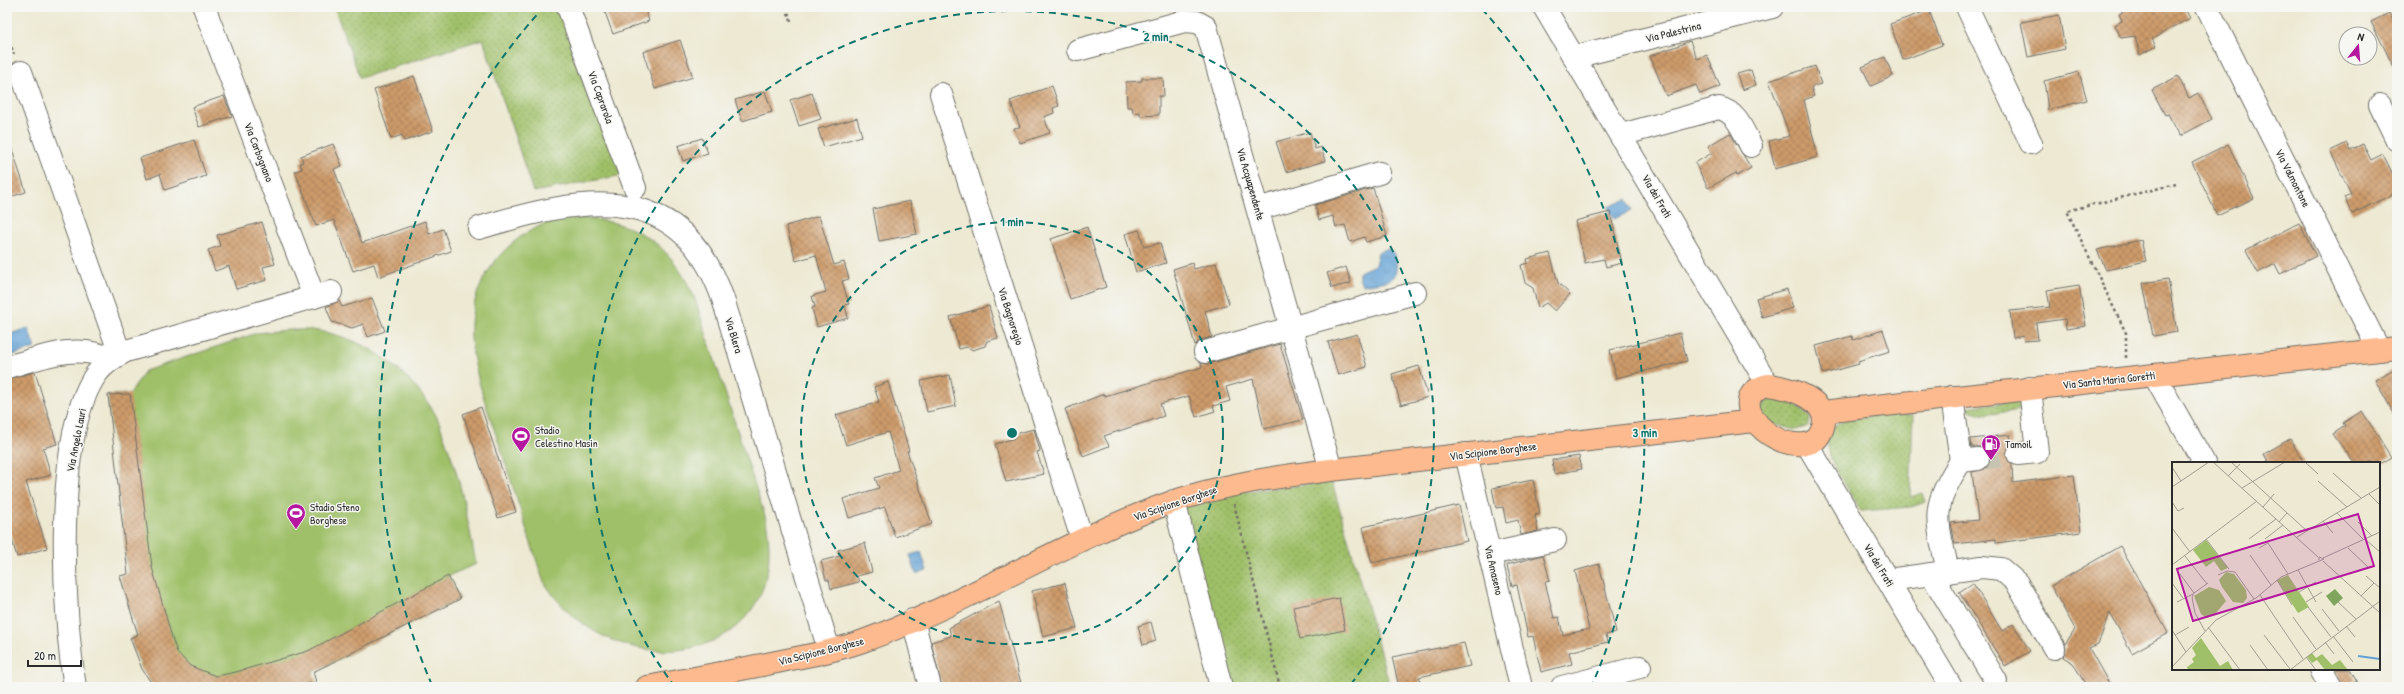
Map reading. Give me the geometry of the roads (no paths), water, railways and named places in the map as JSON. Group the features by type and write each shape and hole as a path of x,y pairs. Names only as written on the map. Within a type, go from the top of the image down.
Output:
{"main road":[{"name":"Via Santa Maria Goretti","path":"1822,412 2388,349"},
{"path":"1768,386 1800,393 1813,401 1822,412 1824,424 1821,433 1813,442 1807,444 1792,444 1776,439 1762,431 1754,420 1750,409 1752,398 1757,390 1768,386"},
{"name":"Via Scipione Borghese","path":"647,687 830,650 864,640 913,620 1082,538 1174,501 1230,486 1331,470 1754,420"}],"street":[{"name":"Via Carbognano","path":"115,357 322,294 204,7"},
{"name":"Via Caprarola","path":"568,7 635,188"},
{"name":"Via dei Frati","path":"1544,7 1768,386"},
{"name":"Via Palestrina","path":"1574,57 1719,13 1772,7"},
{"path":"1967,7 2031,143"},
{"name":"Via Valmontone","path":"2207,7 2388,349"},
{"name":"Via Acquapendente","path":"1078,50 1185,21 1197,22 1206,27 1331,470"},
{"path":"7,367 72,351 115,357 20,72"},
{"name":"Via Bagnoregio","path":"941,94 1082,538"},
{"path":"2380,105 2397,140"},
{"path":"1621,135 1719,108 1727,110 1734,116 1751,146"},
{"path":"1258,209 1379,173"},
{"name":"Via Blera","path":"479,228 556,207 600,203 632,208 649,214 682,233 695,246 712,272 723,299 830,650"},
{"path":"1205,352 1415,293"},
{"name":"Via Angelo Lauri","path":"75,687 70,653 66,580 66,518 70,467 75,432 84,399 97,374 115,357"},
{"path":"2154,374 2203,462"},
{"path":"2018,454 2037,452 2030,388"},
{"path":"1952,397 1970,460 1944,488 1937,510 1940,573 1996,681"},
{"name":"Via dei Frati","path":"1807,444 1951,687"},
{"name":"Via Amaseno","path":"1466,454 1521,687"},
{"path":"1174,501 1221,687"},
{"path":"1490,554 1554,540"},
{"path":"1888,580 1988,567 2001,570 2017,584 2054,648"},
{"path":"913,620 930,687"},
{"path":"1562,687 1640,667"},
{"path":"2322,670 2331,687"}],"water":[{"path":"1627,199 1632,211 1614,219 1608,207"},
{"path":"1387,249 1391,250 1396,260 1394,277 1387,281 1363,285 1359,279 1359,272 1375,265 1378,252"},
{"path":"28,328 35,348 7,357 7,335"},
{"path":"921,552 927,570 916,574 910,555"}],"tunnel":[{"path":"1978,459 2018,454"}],"place":[{"name":"Stadio Celestino Masin","path":"521,453"},
{"name":"Tamoil","path":"1991,461"},
{"name":"Stadio Steno Borghese","path":"296,530"}]}
